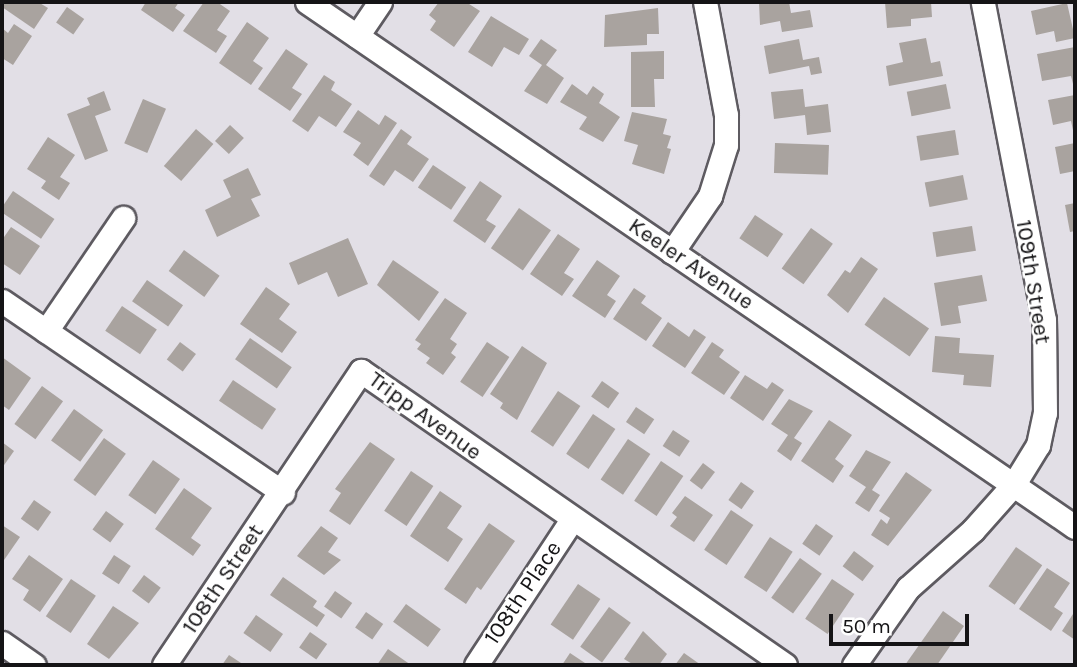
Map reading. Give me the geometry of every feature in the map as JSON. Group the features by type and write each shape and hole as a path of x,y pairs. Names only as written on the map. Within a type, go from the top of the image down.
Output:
{"street":[{"name":"Keeler Avenue","path":"307,2 1075,527"},
{"path":"357,36 380,2"},
{"path":"672,252 710,196 726,145 726,114 705,2"},
{"name":"109th Street","path":"854,665 908,588 973,530 1014,484 1038,445 1045,413 1044,320 983,2"},
{"path":"46,331 123,218"},
{"path":"2,301 282,492"},
{"name":"Tripp Avenue","path":"282,492 361,370 571,521 785,665"},
{"name":"108th Street","path":"164,665 282,492"},
{"name":"108th Place","path":"476,665 571,521"},
{"path":"2,643 34,665"}],"building":[{"path":"2,2 38,2 48,8 34,29 2,7"},
{"path":"146,2 179,2 175,8 185,15 173,32 141,10"},
{"path":"204,2 217,2 230,11 217,30 227,36 216,53 183,31"},
{"path":"439,2 466,2 480,11 454,47 430,30 436,21 429,15"},
{"path":"759,2 789,2 791,13 810,10 813,27 782,32 780,21 760,25"},
{"path":"885,2 931,2 932,17 911,19 911,26 887,28"},
{"path":"1067,3 1075,38 1056,42 1054,31 1036,35 1031,11"},
{"path":"67,7 84,19 73,35 56,23"},
{"path":"658,8 659,34 647,34 647,45 604,47 605,15"},
{"path":"491,16 529,39 519,55 504,47 492,67 468,52"},
{"path":"247,22 269,38 253,61 263,68 251,85 219,63"},
{"path":"14,24 32,36 13,65 2,58 2,28 8,33"},
{"path":"926,38 931,63 940,61 943,76 889,86 886,66 903,62 899,43"},
{"path":"541,39 557,50 546,65 564,78 547,104 524,91 542,65 529,56"},
{"path":"799,39 803,60 819,57 822,73 811,75 809,66 769,74 764,46"},
{"path":"1075,47 1075,92 1071,76 1042,81 1037,54"},
{"path":"286,49 308,64 292,88 302,94 290,111 258,89"},
{"path":"664,51 664,79 654,79 655,107 631,107 631,52"},
{"path":"324,75 335,82 331,90 352,104 336,127 319,116 308,132 292,121"},
{"path":"572,84 587,95 593,86 604,94 599,103 620,117 603,142 579,129 587,117 560,102"},
{"path":"946,84 951,109 912,116 907,92"},
{"path":"803,89 805,107 828,104 831,132 807,135 805,115 774,119 771,92"},
{"path":"104,91 111,110 95,116 108,151 85,160 67,114 90,105 87,98"},
{"path":"1075,95 1074,135 1071,121 1053,125 1048,100"},
{"path":"143,99 166,109 147,153 124,143"},
{"path":"358,110 379,125 385,115 397,123 368,166 353,155 361,143 343,132"},
{"path":"632,112 667,119 663,134 671,136 667,148 671,149 664,174 632,164 638,145 624,141"},
{"path":"230,125 244,138 229,154 215,141"},
{"path":"196,129 213,144 181,181 164,166"},
{"path":"401,129 412,137 407,144 429,159 413,182 395,170 384,186 369,176"},
{"path":"955,130 959,155 920,161 916,136"},
{"path":"48,137 75,155 60,177 70,183 59,200 41,188 46,181 27,169"},
{"path":"775,143 829,145 828,175 774,173"},
{"path":"1075,143 1075,171 1060,174 1055,147"},
{"path":"433,165 466,187 451,210 418,187"},
{"path":"248,168 261,195 251,199 260,216 217,237 205,210 231,197 223,180"},
{"path":"963,175 968,200 929,207 925,182"},
{"path":"480,181 502,196 486,220 496,226 485,243 453,221"},
{"path":"13,191 54,219 41,239 2,213 2,207"},
{"path":"1075,203 1075,231 1070,232 1065,205"},
{"path":"519,208 551,230 523,271 491,248"},
{"path":"755,215 783,234 768,257 739,238"},
{"path":"972,226 976,251 936,257 932,232"},
{"path":"11,227 40,246 20,275 2,263 2,240"},
{"path":"811,228 833,244 803,284 782,268"},
{"path":"558,234 580,249 564,273 574,279 562,296 530,274"},
{"path":"348,238 368,284 338,297 327,272 298,285 289,263"},
{"path":"184,250 220,276 204,297 169,271"},
{"path":"861,257 878,269 848,313 827,295 845,270 850,273"},
{"path":"393,260 439,292 419,321 377,285"},
{"path":"597,260 620,276 607,295 616,301 605,318 572,296"},
{"path":"982,275 987,301 958,306 961,323 941,326 934,283"},
{"path":"147,280 183,305 168,327 132,301"},
{"path":"266,287 290,304 279,319 297,332 282,353 240,324"},
{"path":"634,288 646,296 641,303 662,318 646,341 613,319"},
{"path":"884,297 929,329 910,356 864,325"},
{"path":"445,298 467,313 450,339 457,344 451,353 456,357 443,375 426,363 430,358 417,349 421,344 415,340"},
{"path":"122,306 157,329 140,354 105,331"},
{"path":"668,322 689,337 694,329 706,337 685,368 652,346"},
{"path":"935,336 960,338 959,353 994,355 991,387 963,385 964,375 932,372"},
{"path":"250,338 292,367 277,389 235,359"},
{"path":"180,342 196,354 183,372 167,360"},
{"path":"487,342 509,357 483,397 460,382"},
{"path":"712,342 724,350 719,357 740,372 724,395 691,373"},
{"path":"522,346 547,363 517,420 500,408 503,403 490,394"},
{"path":"2,357 31,378 9,410 2,405"},
{"path":"745,375 767,389 772,382 784,390 763,421 730,398"},
{"path":"233,380 276,409 262,430 219,401"},
{"path":"602,381 619,393 608,409 591,397"},
{"path":"42,386 63,401 35,439 14,424"},
{"path":"558,391 580,406 553,447 531,432"},
{"path":"789,399 813,411 794,438 802,443 791,461 777,451 788,435 771,424"},
{"path":"636,407 654,419 644,434 626,422"},
{"path":"74,409 103,430 80,462 51,441"},
{"path":"593,414 615,429 589,469 566,454"},
{"path":"829,420 852,435 835,459 844,466 833,483 801,461"},
{"path":"673,430 690,441 679,457 663,446"},
{"path":"104,438 126,454 95,496 73,480"},
{"path":"628,439 650,454 623,495 601,480"},
{"path":"2,442 14,451 2,468"},
{"path":"370,442 395,459 350,525 329,511 341,493 335,489"},
{"path":"866,450 891,462 872,490 880,495 869,512 855,503 866,487 849,476"},
{"path":"153,460 180,479 155,514 128,495"},
{"path":"661,461 683,476 657,516 634,501"},
{"path":"703,463 715,472 702,490 690,481"},
{"path":"411,471 433,486 407,526 384,511"},
{"path":"906,472 932,490 888,546 871,535 881,519 887,524 890,518 879,511"},
{"path":"741,482 754,491 741,509 728,500"},
{"path":"184,488 212,508 191,538 201,545 193,556 155,529"},
{"path":"440,491 462,506 447,528 463,539 448,562 410,536"},
{"path":"685,496 713,515 694,542 670,526 677,517 672,513"},
{"path":"34,500 51,512 38,531 21,519"},
{"path":"731,510 753,525 727,565 704,550"},
{"path":"106,511 124,524 110,543 92,530"},
{"path":"489,523 515,541 481,590 477,587 466,604 444,589"},
{"path":"816,524 833,536 819,556 802,544"},
{"path":"2,525 20,537 2,563"},
{"path":"321,526 338,538 328,552 341,560 324,575 297,556"},
{"path":"770,537 793,552 767,592 744,577"},
{"path":"1016,547 1042,565 1015,605 988,586"},
{"path":"854,551 874,566 863,581 843,566"},
{"path":"29,555 63,579 40,612 23,600 29,590 12,579"},
{"path":"114,555 131,566 119,584 102,573"},
{"path":"800,558 822,574 793,614 771,598"},
{"path":"1047,568 1070,583 1054,607 1063,613 1051,631 1019,609"},
{"path":"144,575 161,588 149,604 132,591"},
{"path":"283,577 317,601 313,607 325,615 317,627 270,595"},
{"path":"71,579 96,596 71,633 46,616"},
{"path":"832,579 854,594 828,634 805,619"},
{"path":"578,584 600,599 573,640 551,625"},
{"path":"335,591 352,603 341,619 324,607"},
{"path":"406,604 441,629 428,647 393,622"},
{"path":"113,606 139,623 109,659 87,644"},
{"path":"609,607 631,623 602,663 580,647"},
{"path":"943,611 964,626 937,665 905,665"},
{"path":"366,612 383,624 372,640 355,628"},
{"path":"1073,614 1075,615 1075,640 1062,631"},
{"path":"256,615 283,634 270,652 243,633"},
{"path":"643,631 667,654 659,665 634,665 624,659"},
{"path":"310,632 327,644 316,660 299,648"},
{"path":"388,649 411,665 377,665"},
{"path":"570,653 588,665 562,665"},
{"path":"684,653 701,665 675,665"},
{"path":"229,655 244,665 222,665"}]}
